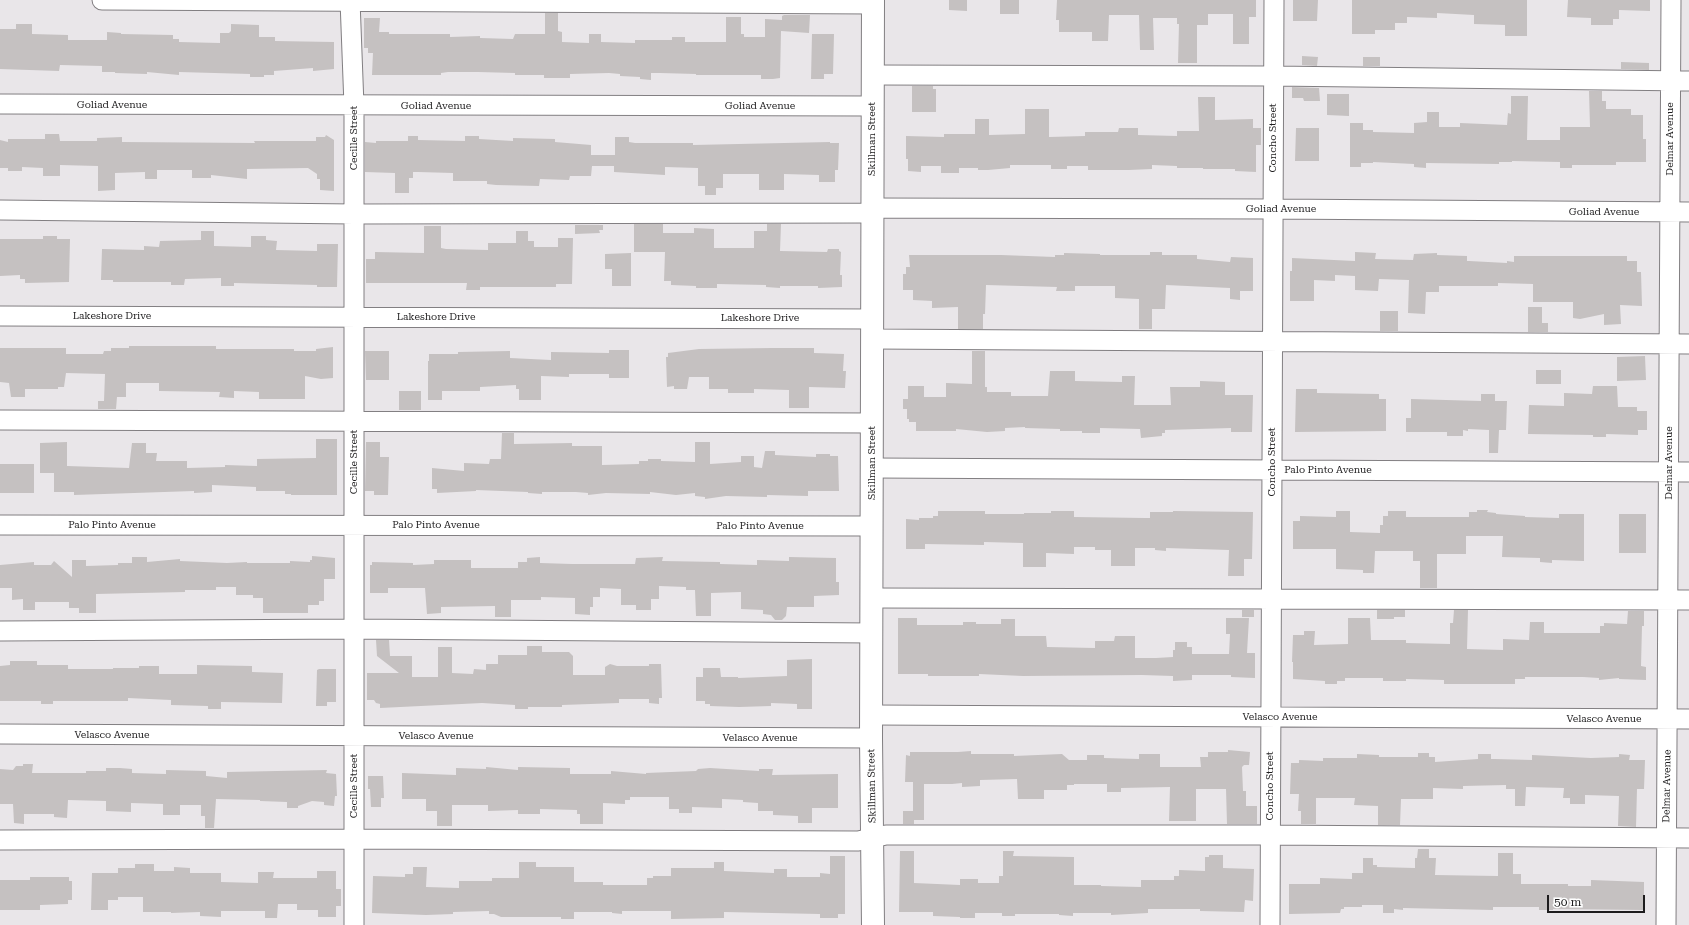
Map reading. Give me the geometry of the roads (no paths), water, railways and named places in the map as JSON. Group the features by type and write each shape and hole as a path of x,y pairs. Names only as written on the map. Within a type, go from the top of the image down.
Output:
{"main road":[{"name":"Skillman Street","path":"873,2 873,925"}],"street":[{"path":"102,0 873,2"},
{"name":"Cecille Street","path":"350,0 354,106 354,925"},
{"name":"Concho Street","path":"1270,925 1274,0"},
{"name":"Delmar Avenue","path":"1666,925 1670,212 1680,81 1671,0"},
{"path":"872,75 1273,76 1680,81"},
{"name":"Goliad Avenue","path":"0,104 872,106"},
{"name":"Goliad Avenue","path":"0,210 354,214 1272,209 1689,212"},
{"name":"Lakeshore Drive","path":"0,316 354,317 872,329 1272,341 1689,344"},
{"path":"0,420 872,424"},
{"name":"Palo Pinto Avenue","path":"872,468 1689,472"},
{"name":"Palo Pinto Avenue","path":"0,525 872,526"},
{"path":"872,598 1689,600"},
{"path":"0,631 354,629 872,633"},
{"name":"Velasco Avenue","path":"872,715 1689,719"},
{"name":"Velasco Avenue","path":"0,734 872,738"},
{"path":"0,840 354,839 858,841 886,835 1270,835 1689,838"}]}
